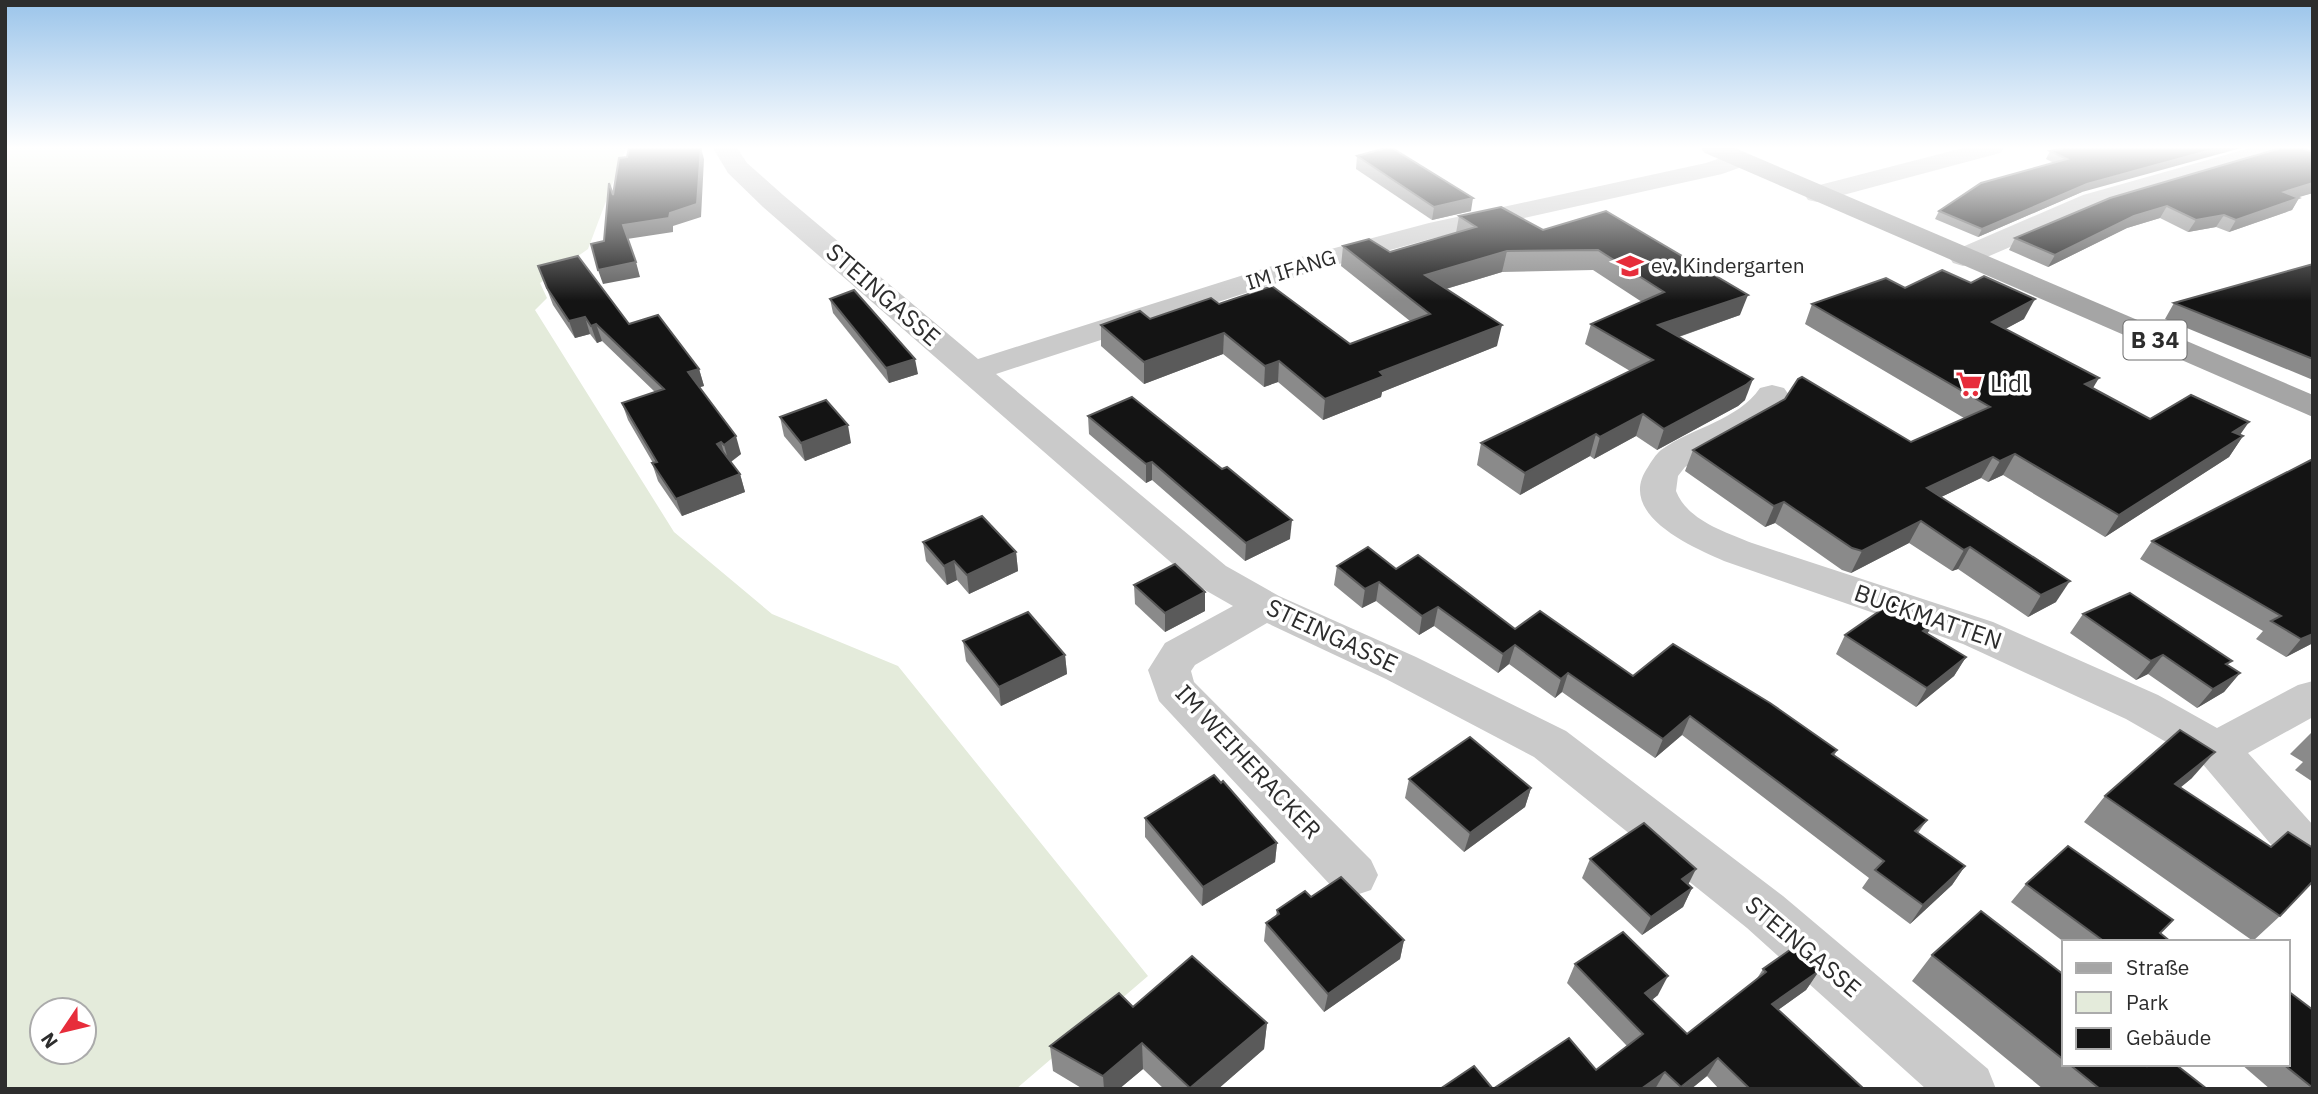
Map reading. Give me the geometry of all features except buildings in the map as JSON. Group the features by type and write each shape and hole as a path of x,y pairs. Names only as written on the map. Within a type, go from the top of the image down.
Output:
{"main road":[{"name":"B 34","path":"1829,199 2313,407"}],"street":[{"name":"STEINGASSE","path":"772,199 1212,576 1265,606 1401,668 1550,744 1765,912 1968,1089"},
{"name":"IM IFANG","path":"972,371 1307,264 1429,231 1575,199"},
{"path":"1964,257 2043,220 2100,199"},
{"name":"BUCKMATTEN","path":"1772,395 1763,410 1672,459 1661,470 1655,485 1657,498 1671,514 1700,536 1738,552 1978,633 2143,707 2217,750 2313,859"},
{"name":"IM WEIHERACKER","path":"1265,606 1180,654 1169,670 1174,689 1353,876"},
{"path":"2217,750 2313,697"}],"green space":[{"path":"5,199 607,199 588,249 540,283 547,298 535,310 674,532 772,614 898,666 1148,976 1016,1089 5,1089"}],"place":[{"name":"ev. Kindergarten","path":"1630,266"},
{"name":"Lidl","path":"1969,384"}]}
